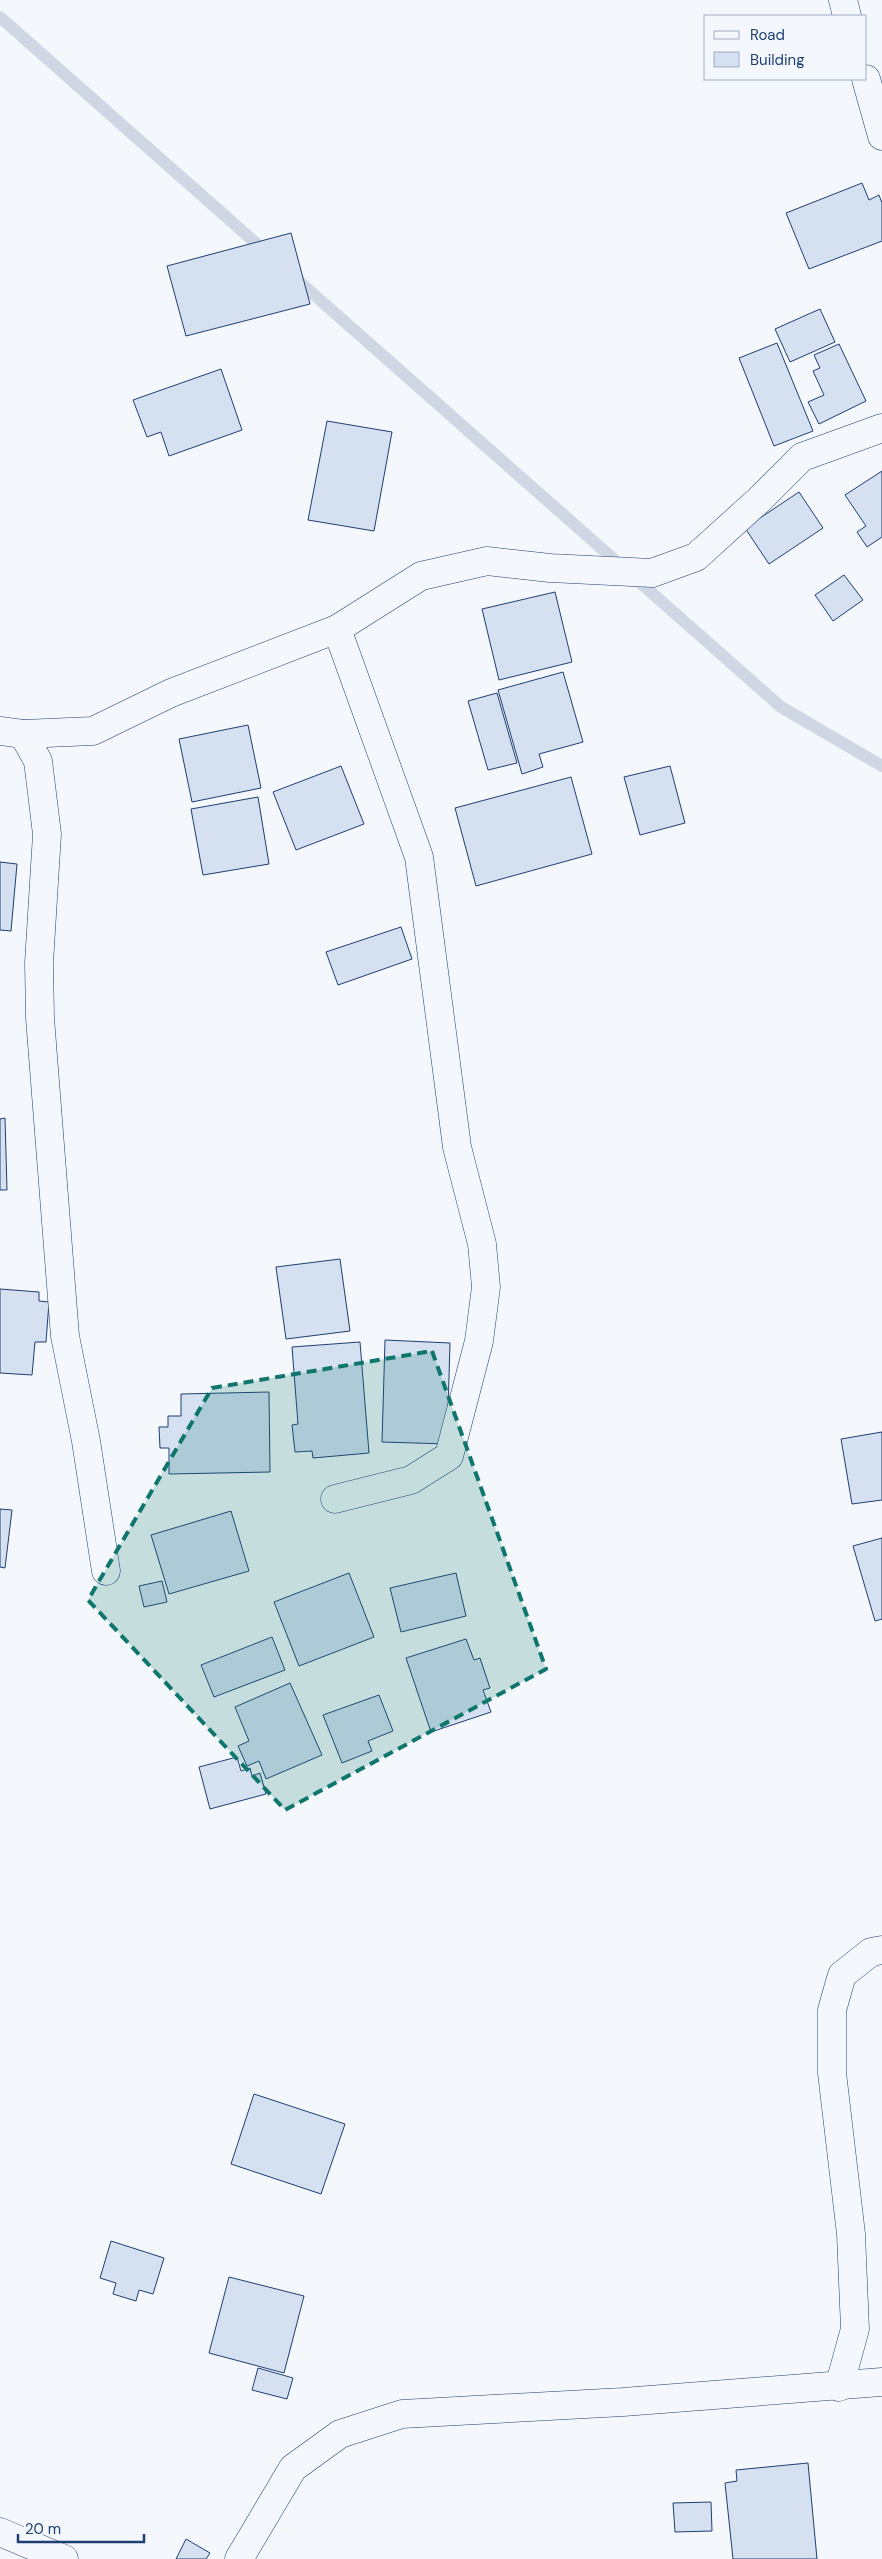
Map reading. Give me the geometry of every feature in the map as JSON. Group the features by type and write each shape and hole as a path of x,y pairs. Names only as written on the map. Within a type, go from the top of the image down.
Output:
{"street":[{"path":"843,0 847,15"},
{"path":"867,80 882,136"},
{"path":"12,733 93,730 170,693 337,629 421,576 487,561 550,568 652,573 696,557 759,500 802,457 882,428"},
{"path":"335,1499 411,1480 449,1456 479,1341 486,1287 482,1244 457,1146 419,857 379,739 337,629"},
{"path":"12,733 38,761 47,834 39,963 40,1018 65,1336 86,1441 106,1571"},
{"path":"839,2387 855,2328 851,2234 832,2072 832,2010 842,1975 871,1952 882,1950"},
{"path":"239,2559 293,2468 340,2434 402,2414 839,2387 882,2382"},
{"path":"0,2532 64,2559"}],"highlighted area":[{"path":"432,1351 546,1669 285,1810 88,1600 212,1388"}],"building":[{"path":"862,183 869,200 879,195 882,203 882,241 809,269 786,213"},
{"path":"291,233 310,304 186,336 167,266"},
{"path":"820,309 835,342 790,362 775,329"},
{"path":"777,343 813,431 774,446 739,358"},
{"path":"839,344 866,401 819,424 808,402 824,395 813,371 820,368 814,355"},
{"path":"221,369 242,430 169,456 161,432 147,437 133,400"},
{"path":"327,421 392,432 374,531 308,520"},
{"path":"882,471 882,537 867,547 857,532 866,526 845,495"},
{"path":"799,492 823,528 769,564 745,528"},
{"path":"844,575 863,600 833,621 815,595"},
{"path":"555,592 572,662 499,680 482,609"},
{"path":"563,672 583,742 539,754 543,767 522,774 498,690"},
{"path":"497,693 517,763 488,770 468,701"},
{"path":"248,725 261,788 192,802 179,739"},
{"path":"341,766 364,824 296,850 273,792"},
{"path":"670,766 685,823 640,835 624,777"},
{"path":"571,777 592,854 476,886 455,808"},
{"path":"258,797 269,864 203,875 191,809"},
{"path":"0,862 17,864 11,931 0,930"},
{"path":"401,927 412,959 338,985 326,952"},
{"path":"5,1118 7,1190 0,1190 0,1119"},
{"path":"340,1259 350,1331 286,1339 276,1267"},
{"path":"0,1289 39,1292 39,1301 49,1302 46,1342 35,1342 32,1375 0,1373"},
{"path":"385,1340 450,1343 447,1444 382,1442"},
{"path":"360,1342 369,1453 313,1458 312,1451 295,1452 292,1425 298,1424 292,1347"},
{"path":"269,1392 270,1472 169,1474 169,1448 160,1448 159,1427 168,1427 168,1416 181,1416 181,1394"},
{"path":"882,1432 882,1500 852,1504 841,1439"},
{"path":"0,1509 12,1510 5,1568 0,1567"},
{"path":"231,1511 249,1571 169,1594 151,1535"},
{"path":"882,1538 882,1619 875,1621 853,1546"},
{"path":"349,1573 374,1637 299,1666 274,1602"},
{"path":"456,1573 466,1616 401,1632 390,1588"},
{"path":"162,1581 167,1602 144,1607 139,1586"},
{"path":"272,1637 285,1670 214,1697 201,1665"},
{"path":"466,1639 474,1660 480,1658 490,1688 483,1690 491,1712 431,1732 406,1658"},
{"path":"290,1683 322,1755 266,1779 259,1761 247,1766 238,1746 249,1741 235,1707"},
{"path":"379,1695 393,1731 368,1741 372,1751 342,1763 323,1715"},
{"path":"237,1757 241,1771 250,1768 252,1776 260,1773 266,1794 210,1809 199,1767"},
{"path":"254,2094 345,2124 321,2194 231,2164"},
{"path":"111,2241 164,2258 153,2294 139,2290 136,2301 113,2294 116,2283 100,2278"},
{"path":"229,2277 304,2296 284,2373 209,2353"},
{"path":"258,2368 293,2378 287,2399 252,2390"},
{"path":"808,2463 817,2559 733,2559 725,2483 737,2481 736,2470"},
{"path":"711,2502 712,2531 675,2532 673,2503"},
{"path":"186,2539 210,2553 206,2559 176,2559"}],"waterway":[{"path":"0,17 267,253"},
{"path":"293,276 781,707 882,766"}]}
